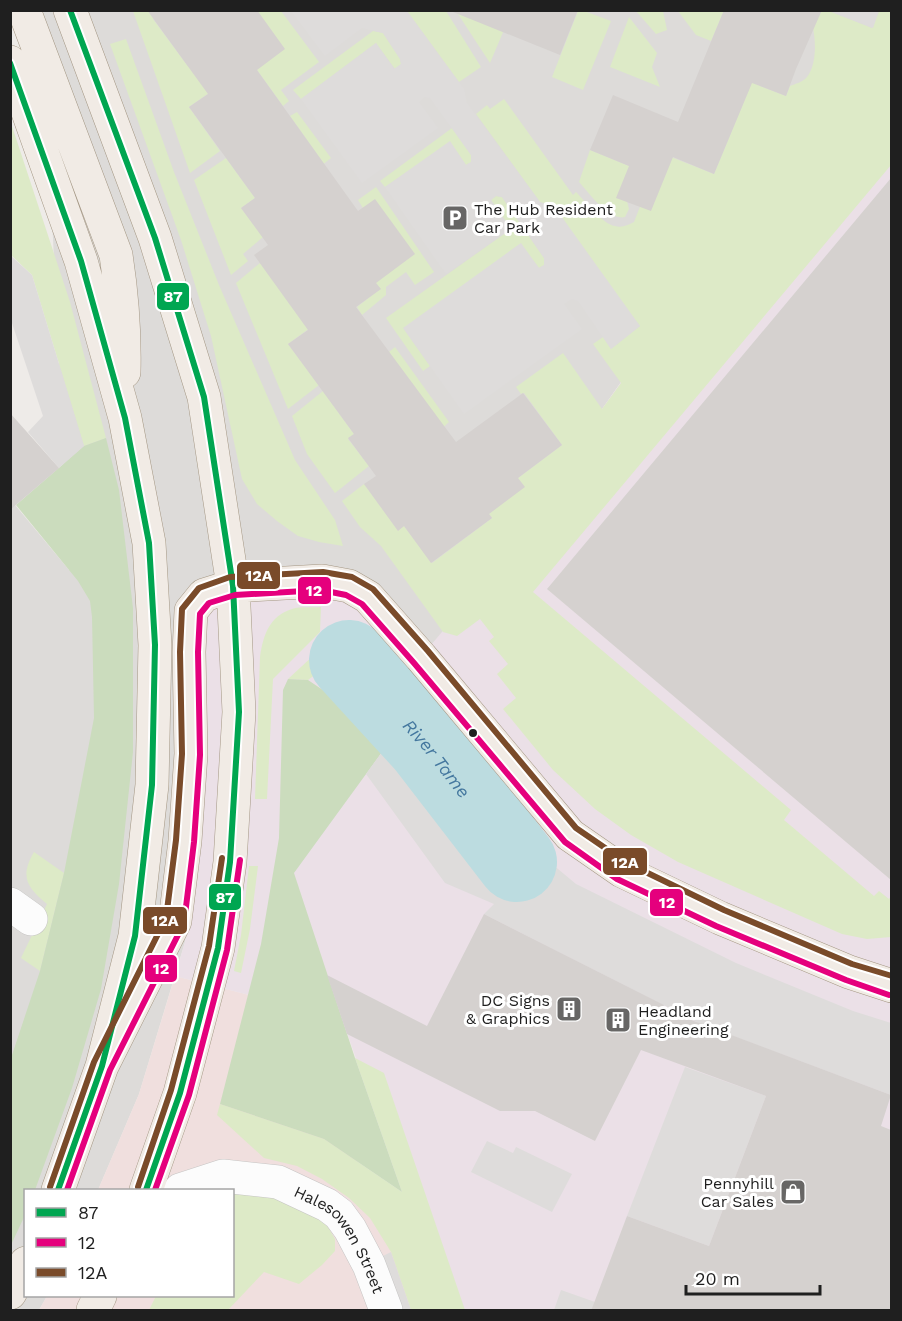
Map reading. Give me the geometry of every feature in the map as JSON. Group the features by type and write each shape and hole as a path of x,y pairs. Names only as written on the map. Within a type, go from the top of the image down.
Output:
{"main road":[{"path":"24,10 116,255 122,291 124,416"},
{"path":"70,10 155,237 204,397 232,586 239,712 230,862 218,948 180,1094 147,1189"},
{"path":"10,62 81,261 124,416 149,543 155,645 152,785 135,936 102,1066 59,1189"},
{"path":"102,1066 175,921 185,841 191,754 189,652 191,611 204,595 232,586 322,581 349,586 368,597 570,836 622,871 720,918 849,972 891,986"},
{"path":"10,1293 24,1267"},
{"path":"93,1311 100,1297"}],"street":[{"name":"Halesowen Street","path":"186,1189 223,1176 278,1182 327,1205 339,1214 350,1229 369,1265 386,1311"}],"shaded area":[{"path":"42,11 891,11 621,382 467,602 443,632 421,657 203,807 185,942 139,1094 98,1189 24,1189 24,1297 46,1297 39,1310 10,1310 10,499 69,570"},
{"name":"The Hub Resident Car Park","path":"291,11 407,11 464,89 467,103 540,202 554,206 640,326 611,349 578,301 572,299 564,304 582,329 464,414 403,328 521,243 539,268 544,265 544,258 502,197 496,196 491,200 511,229 446,274 385,187 450,141 466,165 471,162 471,155 430,98 424,97 419,102 438,128 362,183 301,99 376,43 394,69 401,64 400,59 383,33 362,28 325,56"},
{"path":"829,11 879,11 873,28"},
{"path":"891,16 891,1310 445,1310 347,1033 261,998 175,976 185,942 203,807 204,595 322,581 421,657 467,602 621,382"},
{"path":"10,255 32,275 84,446 59,468 28,432 43,416 11,320"},
{"path":"393,737 507,893 546,859 576,884 736,963 853,1011 891,1023 891,1095 701,1024 484,914 494,904 445,883 366,774"},
{"path":"175,976 261,998 445,1310 39,1310 46,1297 234,1297 234,1189 98,1189 139,1094"},
{"path":"685,1067 766,1096 709,1246 627,1216"},
{"path":"487,1141 513,1153 516,1147 572,1174 552,1212 471,1172"},
{"path":"391,1252 411,1310 397,1310 379,1258"},
{"path":"561,1290 595,1302 592,1310 554,1310"}],"green space":[{"path":"133,11 164,11 153,19 187,65 219,86 189,107 220,151 190,173"},
{"path":"257,11 281,11 319,62 281,90 289,101 283,106 257,70"},
{"path":"407,11 446,11 481,67 459,82"},
{"path":"456,11 512,11 490,63"},
{"path":"578,11 611,21 583,90 552,77"},
{"path":"636,11 663,11 667,30 656,34"},
{"path":"678,11 724,11 711,41 696,35"},
{"path":"807,11 829,11 872,28 879,11 891,11 891,165 533,592 791,810 784,820 874,896 879,891 889,899 891,896 891,937 867,939 842,934 678,862 631,835 595,809 553,770 503,709 516,698 497,674 508,664 489,641 494,637 480,619 457,636 443,632 381,546 360,527 342,501 364,484 398,530 404,526 432,563 492,518 489,514 518,478 562,445 524,393 521,394 516,387 563,353 602,409 621,383 593,344 603,337 611,349 640,326 540,202 476,114 487,105 490,109 504,99 573,195 576,192 599,217 610,224 618,227 625,226 634,222 661,153 714,174 756,72 760,86 786,96 790,86 807,77 813,62 815,44"},
{"path":"629,17 657,53 652,67 660,87 610,67"},
{"path":"373,31 383,33 400,59 401,64 395,69 376,43 301,99 293,90"},
{"path":"126,39 174,172 219,285 295,460 335,520 343,546 298,536 257,504 242,479 211,336 181,240 110,44"},
{"path":"297,112 331,158 310,175 321,160 290,116"},
{"path":"10,120 70,302 106,438 84,446 32,275 11,255"},
{"path":"452,128 471,155 471,162 466,165 450,142 385,187 380,181"},
{"path":"590,150 639,170 627,201 629,209 625,217 612,215 606,211 579,182"},
{"path":"226,158 255,198 241,208 263,237 243,254 248,261 231,275 194,180"},
{"path":"376,187 434,272 415,285 406,272 386,287 386,295 362,315 357,307 380,289 376,283 363,208 358,200"},
{"path":"496,196 502,197 544,258 544,265 539,268 520,244 404,329 430,366 423,371 386,318 511,229 491,200"},
{"path":"260,263 314,325 288,344 319,385 288,409 236,283"},
{"path":"395,347 449,422 438,432 389,352"},
{"path":"323,391 354,434 348,439 369,466 335,493 307,454 292,416"},
{"path":"106,438 119,490 133,608 133,752 119,884 101,989 72,1088 35,1189 24,1189 24,1217 11,1245 11,1058 40,971 64,873 94,718 90,601 78,581 16,505 84,446"},
{"path":"321,607 320,632 273,679 267,799 255,799 260,657 265,634 278,616 284,612 299,608"},
{"path":"342,629 350,630 359,642 308,680 288,679"},
{"path":"288,679 308,680 393,737 294,873 402,1192 324,1139 220,1104 261,944 279,838 283,690"},
{"path":"342,692 405,739 424,718 546,859 507,893 393,737 330,694"},
{"path":"34,852 64,873 40,971 21,958 47,904 34,892 27,881 27,868"},
{"path":"249,866 258,866 250,929 241,973 234,971 241,935"},
{"path":"355,1058 384,1073 465,1310 411,1310 391,1252 370,1218 349,1198 322,1179 297,1166 264,1158 217,1115 220,1104 324,1139 402,1192"},
{"path":"234,1192 279,1198 318,1218 328,1227 335,1239 335,1251 299,1284 264,1272 228,1310 149,1310 156,1297 234,1297"}],"building":[{"path":"147,10 257,10 285,49 257,70 358,211 375,199 415,254 376,283 381,289 356,307 456,442 523,393 562,445 518,478 525,487 489,514 492,518 431,563 404,526 398,531 364,484 376,476 348,438 354,434 288,344 308,330 254,255 268,245 241,208 255,198 189,107 208,94"},
{"path":"453,10 578,10 560,55 453,12"},
{"path":"724,10 822,10 786,96 752,83 714,174 673,157 651,211 616,198 629,166 590,150 613,95 678,122"},
{"path":"891,178 891,880 547,589"},
{"path":"10,413 59,468 10,510"},
{"path":"484,914 664,1005 662,1009 891,1095 881,1126 891,1130 891,1311 591,1311 627,1216 709,1246 766,1096 641,1050 595,1141 535,1111 500,1111 347,1034 327,975 427,1026"}],"waterway":[{"name":"River Tame","path":"349,660 426,744 517,862"}],"transit line":[{"name":"87","path":"70,10 155,238 204,397 233,586 239,712 230,862 218,948 180,1093 146,1189"},
{"name":"87","path":"10,63 81,261 125,418 149,543 155,645 152,785 135,936 102,1066 58,1189"},
{"name":"12A","path":"50,1187 94,1062 166,918 176,840 182,754 180,652 182,609 199,588 230,577 323,572 352,577 373,589 576,828 627,863 724,910 852,964 892,976"},
{"name":"12","path":"67,1189 110,1070 184,923 194,842 200,755 198,652 200,614 209,603 235,595 321,590 346,595 362,604 565,842 617,879 716,926 846,980 889,995"},
{"name":"12A","path":"138,1187 171,1090 209,946 222,858"},
{"name":"12","path":"155,1189 189,1095 227,950 240,860"}],"place":[{"name":"The Hub Resident Car Park","path":"455,218"},
{"name":"DC Signs & Graphics","path":"569,1009"},
{"name":"Headland Engineering","path":"618,1020"},
{"name":"Pennyhill Car Sales","path":"793,1192"}]}
